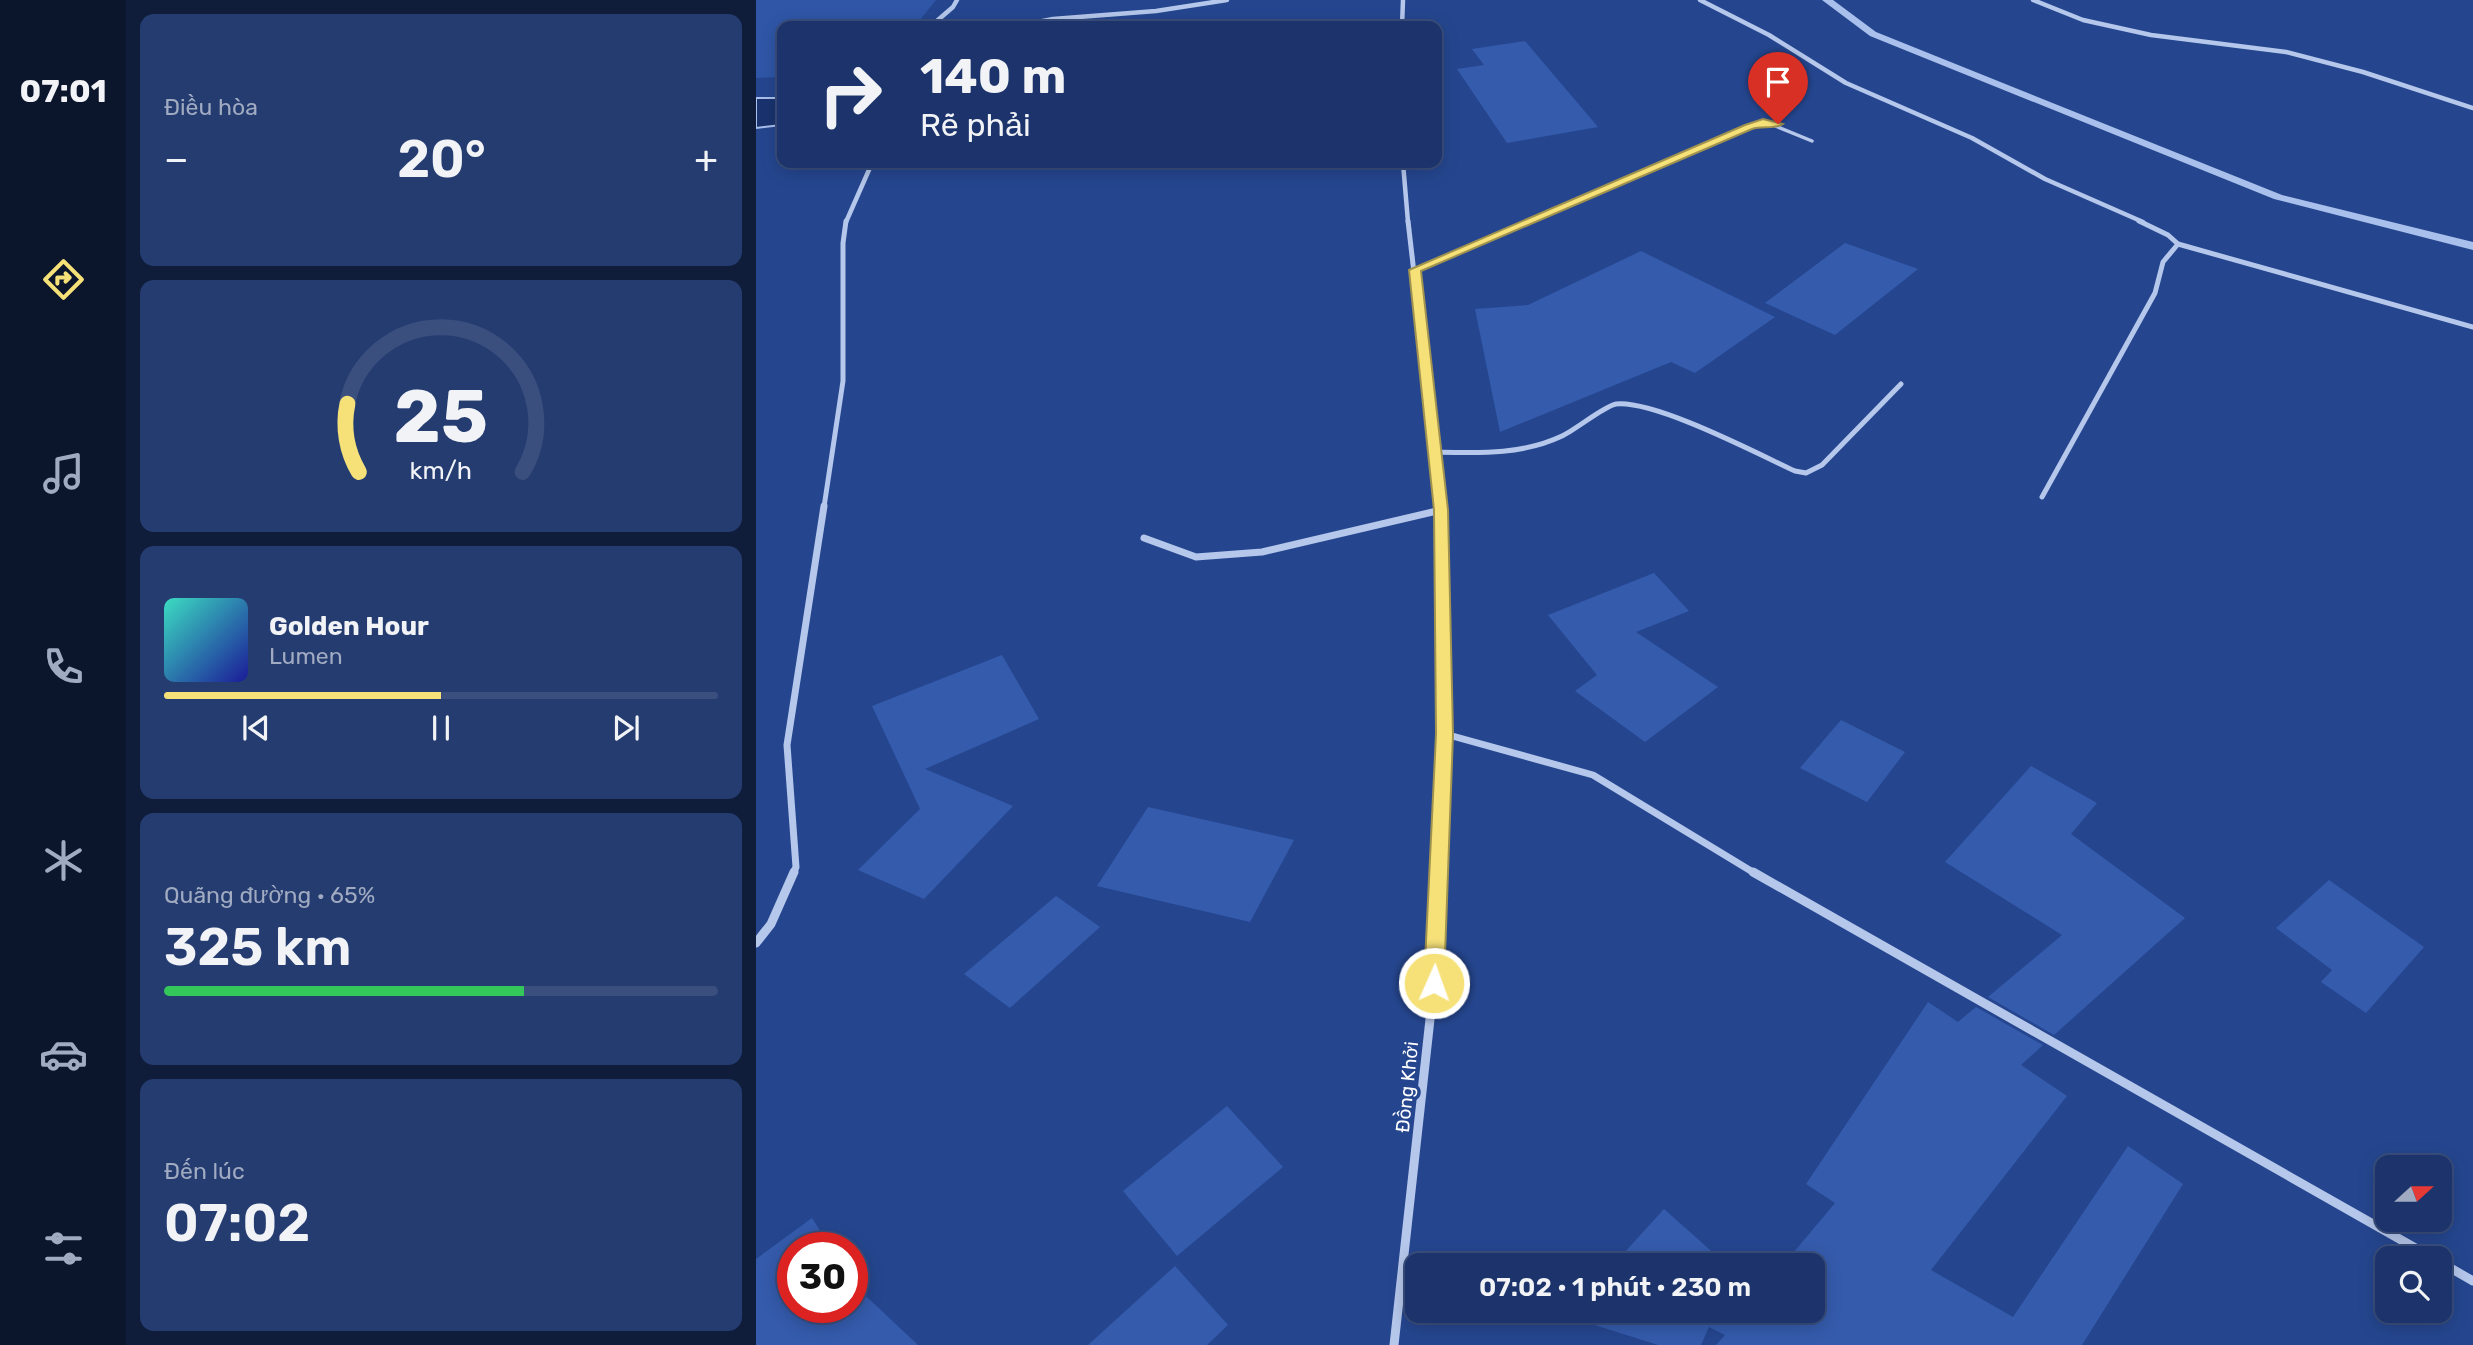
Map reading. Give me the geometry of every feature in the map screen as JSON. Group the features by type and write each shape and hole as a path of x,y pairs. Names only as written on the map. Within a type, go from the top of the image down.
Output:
{"street":[{"path":"937,21 957,0"},
{"path":"1043,21 1156,11 1227,0"},
{"path":"1402,21 1404,0"},
{"path":"1700,0 1769,35 1846,83 1972,138 2045,179 2120,211 2168,235 2178,243 2473,327"},
{"path":"2033,0 2084,20 2151,34 2286,52 2363,72 2473,108"},
{"path":"756,943 771,925 796,867 787,745 843,381 846,217 870,168"},
{"name":"Đồng Khởi","path":"1394,1345 1434,983 1444,734 1441,510 1415,270 1405,204 1403,168"},
{"path":"2042,497 2155,293 2163,262 2178,243"},
{"path":"1436,452 1488,453 1524,450 1579,427 1610,405 1629,404 1661,413 1794,471 1806,473 1822,465 1900,384"},
{"path":"1144,538 1196,557 1262,552 1441,510"},
{"path":"1444,734 1593,775 1707,846 2412,1246"},
{"path":"2452,1269 2473,1281"}],"lane":[{"path":"1415,270 1756,124 1778,124 1812,141"}],"shaded area":[{"path":"756,0 936,0 919,21 777,21 777,77 756,78"},
{"path":"756,98 777,98 777,125 756,128"}],"building":[{"path":"1525,41 1598,127 1507,143 1457,69 1484,65 1472,49"},
{"path":"1845,243 1918,269 1835,335 1765,303"},
{"path":"1641,251 1775,317 1695,373 1671,362 1500,432 1475,309 1528,305"},
{"path":"1654,573 1689,611 1636,632 1718,687 1645,742 1575,691 1597,675 1548,615"},
{"path":"1002,655 1039,719 925,769 1013,806 924,899 858,870 920,809 872,706"},
{"path":"1841,720 1905,752 1867,802 1800,768"},
{"path":"2031,766 2097,803 2071,834 2185,918 2054,1035 1988,997 2062,935 1945,862"},
{"path":"1148,807 1294,840 1250,922 1097,886"},
{"path":"2329,880 2424,947 2366,1013 2321,982 2332,970 2276,928"},
{"path":"1056,896 1100,927 1010,1008 964,974"},
{"path":"1928,1002 1958,1022 1976,1007 2043,1045 2021,1065 2067,1096 1931,1270 2013,1317 2128,1146 2183,1184 2082,1345 1716,1345 1725,1335 1709,1327 1701,1345 1658,1345 1588,1323 1825,1323 1825,1253 1793,1253 1835,1203 1806,1184"},
{"path":"1227,1106 1283,1167 1177,1256 1123,1191"},
{"path":"1664,1209 1714,1253 1624,1253"},
{"path":"812,1218 821,1232 793,1232"},
{"path":"777,1244 777,1323 868,1323 868,1298 918,1345 756,1345 756,1259"},
{"path":"1175,1266 1228,1325 1207,1345 1088,1345"}],"waterway":[{"path":"1827,0 1873,34 2278,197 2473,246"}],"route":[{"path":"1434,983 1444,734 1441,510 1415,270 1748,127 1763,122 1778,124"}]}
